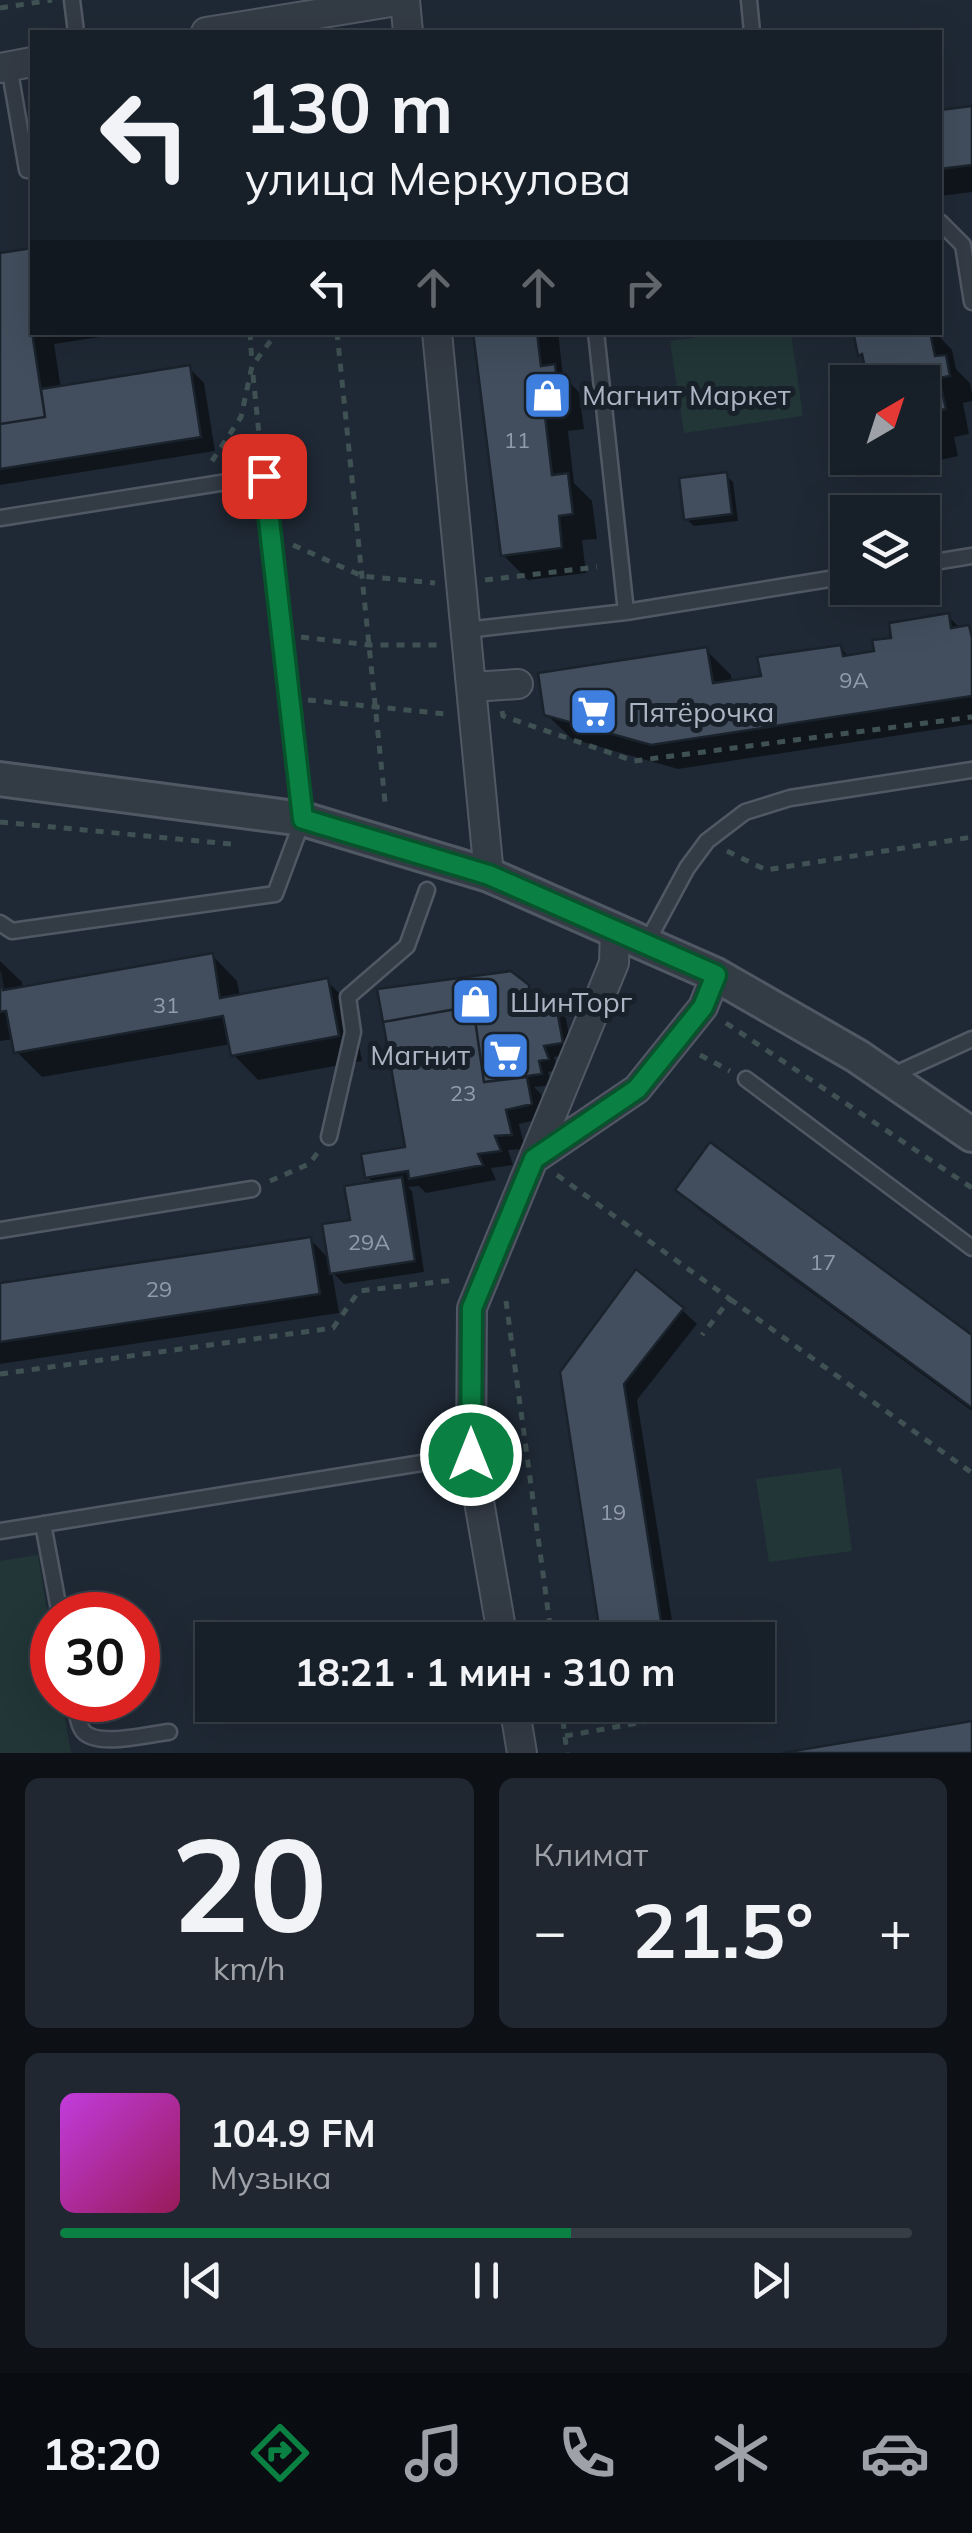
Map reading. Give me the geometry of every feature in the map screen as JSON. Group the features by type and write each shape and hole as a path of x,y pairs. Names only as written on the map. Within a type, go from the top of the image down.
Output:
{"street":[{"path":"218,30 404,0 408,30"},
{"path":"437,335 466,638 496,685 474,717 489,875"},
{"path":"0,779 303,819 489,875 716,975 889,1077 972,1135"},
{"path":"500,1622 471,1455 472,1308 614,963 615,929"},
{"path":"534,1159 637,1089 703,1007 716,975"},
{"path":"517,1722 522,1753"}],"lane":[{"path":"72,0 76,30"},
{"path":"749,0 752,30"},
{"path":"14,65 27,170"},
{"path":"0,128 20,126"},
{"path":"942,224 964,245 972,302"},
{"path":"596,335 626,612"},
{"path":"0,518 264,476 303,819 275,894 12,932 0,922"},
{"path":"940,561 972,556"},
{"path":"466,638 830,579"},
{"path":"646,944 707,841 746,812 790,798 972,770"},
{"path":"329,1137 353,1032 348,997 406,946 426,890"},
{"path":"889,1077 972,1039"},
{"path":"746,1079 972,1248"},
{"path":"0,1230 252,1189"},
{"path":"0,1531 471,1455"},
{"path":"42,1524 55,1592"},
{"path":"79,1722 90,1737 103,1740 168,1732"}],"path":[{"path":"0,8 52,0"},
{"path":"250,335 264,476"},
{"path":"206,470 242,417 252,366 275,335"},
{"path":"338,335 385,802"},
{"path":"298,636 370,645 466,638"},
{"path":"496,685 503,716 634,761 972,717"},
{"path":"289,698 474,717"},
{"path":"0,822 233,844"},
{"path":"707,841 766,870 972,837"},
{"path":"703,1007 972,1188"},
{"path":"676,1042 746,1079"},
{"path":"252,1189 309,1164 329,1137"},
{"path":"534,1159 972,1473"},
{"path":"0,1374 333,1328 360,1291 484,1277 504,1286 550,1622"},
{"path":"702,1335 730,1299"},
{"path":"563,1722 567,1753"},
{"path":"565,1736 643,1722"}],"green space":[{"path":"713,335 791,335 803,416 684,433 670,341"},
{"path":"841,1468 852,1551 769,1562 756,1479"},
{"path":"38,1555 44,1592 30,1592 30,1722 66,1722 71,1753 0,1753 0,1561"}],"building":[{"path":"972,106 972,165 942,169 942,110"},
{"path":"30,248 30,335 45,417 0,424 0,253"},
{"path":"473,335 537,335 541,366 555,364 560,405 544,407 552,475 568,473 573,514 559,516 562,548 501,556"},
{"path":"856,335 931,335 935,356 946,355 950,376 940,378 940,365 864,365 862,354 858,356"},
{"path":"190,365 201,437 0,469 0,424 45,417 41,389"},
{"path":"940,382 946,409 940,410"},
{"path":"727,472 732,514 684,520 679,478"},
{"path":"949,613 951,628 969,625 972,696 651,745 544,715 538,673 707,647 713,683 761,676 757,657 841,645 843,656 874,651 872,640 891,638 889,623"},
{"path":"213,953 220,998 328,978 339,1036 231,1056 223,1016 14,1053 6,1011 0,1012 0,972 3,990"},
{"path":"511,971 529,985 529,994 539,993 541,1006 556,1004 563,1043 544,1046 549,1059 539,1061 542,1074 484,1082 473,1006 383,1022 377,989"},
{"path":"473,1006 484,1082 527,1077 532,1104 506,1110 512,1135 495,1136 501,1151 478,1154 483,1165 409,1179 408,1171 365,1178 361,1154 405,1147 383,1022"},
{"path":"710,1142 972,1335 972,1408 675,1190"},
{"path":"402,1177 415,1261 330,1274 322,1224 350,1220 344,1186"},
{"path":"311,1237 320,1294 0,1342 0,1283"},
{"path":"636,1269 684,1308 624,1384 661,1622 598,1622 560,1372"},
{"path":"972,1721 972,1753 782,1753"}],"place":[{"name":"Магнит Маркет","path":"547,395"},
{"name":"Пятёрочка","path":"593,712"},
{"name":"ШинТорг","path":"475,1002"},
{"name":"Магнит","path":"505,1055"}],"route":[{"path":"264,476 303,819 489,875 716,975 703,1007 637,1089 534,1159 472,1308 471,1455"}]}
